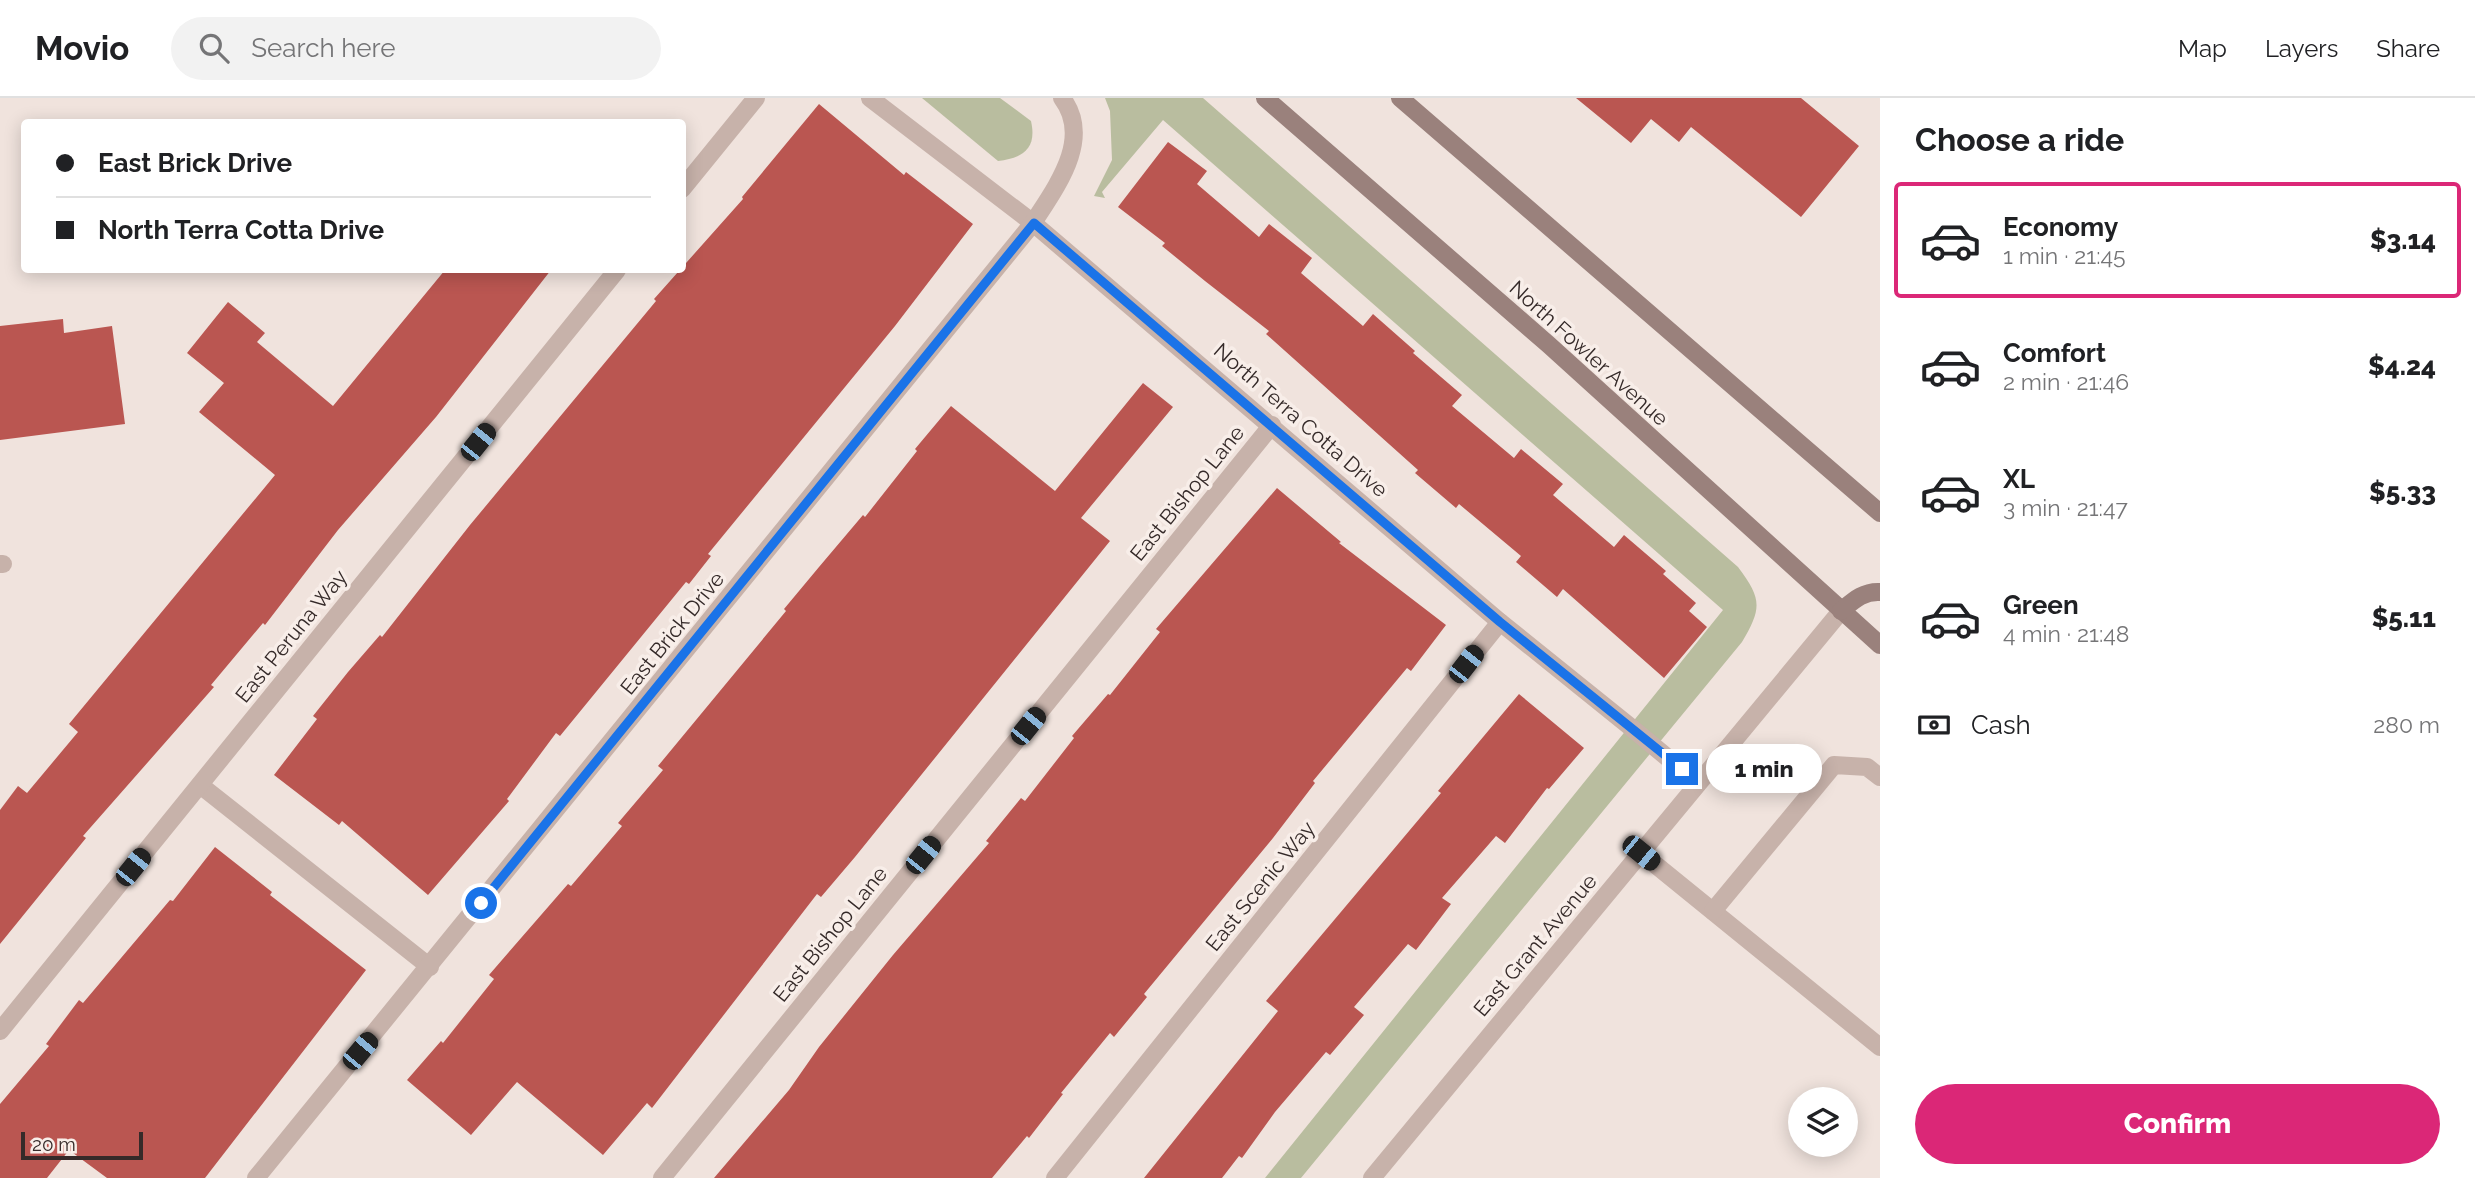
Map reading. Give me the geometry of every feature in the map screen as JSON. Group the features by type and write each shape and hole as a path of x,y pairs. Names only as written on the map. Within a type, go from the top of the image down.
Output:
{"main road":[{"name":"North Fowler Avenue","path":"1265,98 1549,345 1880,645"},
{"path":"1400,98 1880,513"},
{"path":"1841,611 1856,598 1871,591 1880,592"}],"street":[{"path":"686,184 756,98"},
{"name":"North Terra Cotta Drive","path":"870,98 1034,223 1500,622 1698,783"},
{"name":"East Brick Drive","path":"256,1178 1034,223 1061,178 1075,143 1071,110 1062,98"},
{"name":"East Peruna Way","path":"0,1031 615,273"},
{"name":"East Bishop Lane","path":"662,1178 1272,425"},
{"name":"East Grant Avenue","path":"1372,1178 1841,611"},
{"name":"East Scenic Way","path":"1055,1178 1500,622"},
{"path":"1713,911 1834,765 1867,767 1880,777"},
{"path":"200,785 429,967"},
{"path":"1641,853 1880,1048"}],"green space":[{"path":"922,98 1000,98 1031,121 1030,145 1015,157 998,161"},
{"path":"1105,98 1203,98 1738,567 1755,596 1756,612 1742,642 1301,1178 1265,1178 1723,610 1163,120 1102,192 1105,198 1094,196 1112,160 1110,111"}],"building":[{"path":"1576,98 1801,98 1859,146 1801,217 1691,127 1679,142 1651,119 1631,143"},
{"path":"819,104 904,175 906,172 973,224 895,326 708,554 711,556 689,584 686,582 560,736 556,733 507,799 509,801 428,895 342,821 339,825 274,775 317,719 313,716 348,672 380,635 382,637 470,525 656,301 654,299 677,273 686,273 686,263"},
{"path":"1168,142 1207,171 1197,184 1259,237 1269,224 1312,258 1301,273 1363,326 1373,314 1415,351 1413,353 1462,395 1452,406 1514,458 1521,449 1563,484 1553,495 1614,547 1624,535 1666,571 1663,574 1696,603 1689,611 1707,627 1664,678 1563,589 1557,597 1516,562 1521,556 1459,504 1456,508 1415,473 1418,470 1266,334 1269,331 1162,246 1165,243 1118,207"},
{"path":"443,273 549,273 436,417 338,530 265,625 263,623 211,685 214,687 83,836 86,838 0,944 0,810 18,786 27,793 78,732 69,724 275,475 199,412 224,383 187,353 228,302 265,333 257,342 333,406"},
{"path":"63,319 64,333 112,326 125,424 0,440 0,326"},
{"path":"1143,383 1173,407 1081,518 1110,541 855,857 821,897 817,894 652,1108 647,1103 603,1155 517,1082 471,1135 407,1080 441,1041 443,1043 494,979 489,975 622,826 618,823 663,770 658,766 786,611 784,609 863,515 865,517 917,451 915,449 951,406 1055,491"},
{"path":"1277,488 1341,542 1339,543 1446,625 1411,671 1407,668 1313,781 1315,783 1273,838 1144,994 1147,997 1114,1037 1110,1033 1061,1093 1063,1094 1029,1138 1027,1136 992,1178 714,1178 789,1090 819,1047 893,955 989,843 986,841 1021,798 1025,801 1074,738 1072,736 1108,694 1110,695 1160,632 1156,629"},
{"path":"1519,694 1584,748 1549,789 1547,788 1505,843 1496,836 1442,898 1451,904 1416,950 1408,944 1354,1007 1364,1015 1330,1055 1326,1052 1275,1112 1242,1158 1239,1156 1222,1178 1144,1178 1278,1011 1266,1001 1441,793 1438,791"},
{"path":"215,847 272,892 270,895 366,970 205,1178 107,1178 69,1150 47,1178 0,1178 0,1104 49,1046 46,1044 79,1000 83,1003 170,900 173,901"}],"route":[{"path":"481,903 1034,223 1500,622 1682,769"}]}
